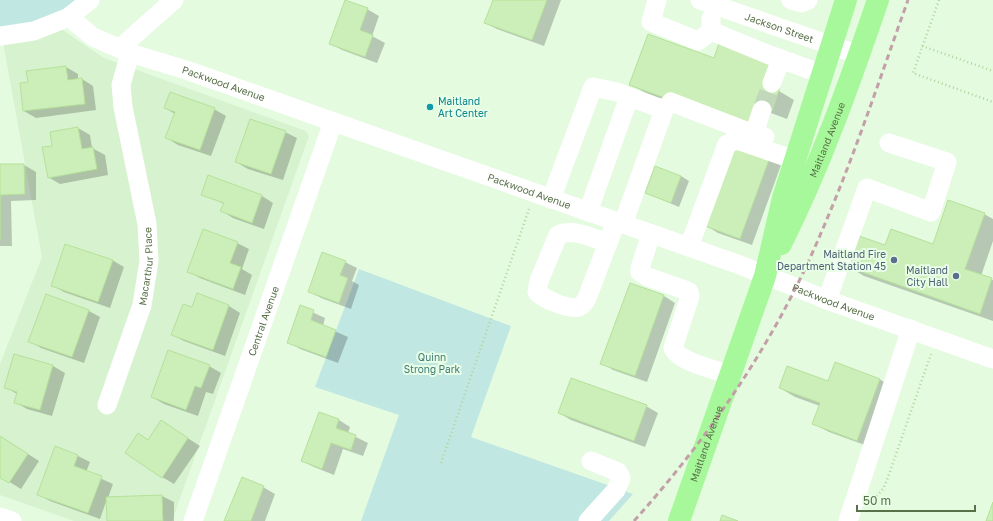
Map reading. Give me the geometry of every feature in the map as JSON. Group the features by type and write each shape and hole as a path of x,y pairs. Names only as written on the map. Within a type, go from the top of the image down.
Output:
{"main road":[{"name":"Maitland Avenue","path":"679,521 765,276 783,198 846,0"},
{"name":"Maitland Avenue","path":"765,276 800,204 859,55 878,0"}],"street":[{"path":"0,36 34,31 69,17 90,0"},
{"path":"125,50 174,0"},
{"path":"657,0 651,22 698,41 711,31"},
{"path":"791,0 802,3 808,0"},
{"path":"705,2 711,31"},
{"name":"Jackson Street","path":"705,2 859,55"},
{"name":"Packwood Avenue","path":"69,17 93,37 125,50 186,70 689,247 827,300 993,359"},
{"path":"711,31 822,74"},
{"name":"Macarthur Place","path":"107,405 142,305 149,261 147,224 123,107 121,85 125,50"},
{"path":"772,84 781,59"},
{"path":"543,196 593,87 629,97 664,110"},
{"path":"588,212 629,97"},
{"path":"608,243 620,223 664,110 671,102 745,137 797,154"},
{"path":"689,247 727,144 745,137 762,110"},
{"name":"Central Avenue","path":"193,521 333,122"},
{"path":"827,300 867,188 931,212 947,162 889,143"},
{"path":"651,234 640,272 648,277 685,290 689,292 690,296 673,348 675,353 684,358 731,375"},
{"path":"848,521 911,329"},
{"path":"588,521 616,490 621,478 618,472 591,461"},
{"path":"0,517 12,521"}],"path":[{"path":"939,0 913,72 993,102"},
{"path":"922,46 993,71"},
{"path":"441,463 543,196"},
{"path":"872,502 884,489 888,480 936,339"}],"shaded area":[{"path":"0,1 42,16 104,58 306,131 309,136 172,521 74,521 0,495 0,364 42,257 0,26"}],"green space":[{"path":"0,0 90,0 0,35"},
{"name":"Quinn Strong Park","path":"359,269 511,326 471,437 633,494 609,521 361,521 399,415 315,387"}],"building":[{"path":"345,0 368,8 360,30 373,35 365,57 329,44"},
{"path":"493,0 547,0 532,40 484,23"},
{"path":"648,34 714,58 719,43 771,62 763,84 779,90 772,111 756,105 748,128 629,85"},
{"path":"66,66 68,80 82,78 85,104 23,111 20,83 28,82 26,71"},
{"path":"170,92 215,108 200,150 165,138 175,112 164,108"},
{"path":"250,119 286,131 271,174 235,162"},
{"path":"78,127 82,149 93,147 97,169 48,178 42,147 52,146 50,132"},
{"path":"735,145 770,157 740,239 705,226"},
{"path":"0,164 24,164 25,194 0,195"},
{"path":"655,166 681,176 671,203 645,193"},
{"path":"208,175 262,195 252,223 220,211 224,203 201,195"},
{"path":"948,200 985,213 965,269 992,278 980,314 848,267 859,236 885,245 891,229 933,244"},
{"path":"203,229 238,242 230,263 241,267 233,289 187,272"},
{"path":"65,244 113,260 98,302 51,286"},
{"path":"322,252 346,261 340,275 348,278 339,303 308,292"},
{"path":"630,283 664,295 635,376 600,364"},
{"path":"197,293 229,305 213,350 171,335 183,304 192,307"},
{"path":"46,294 89,310 72,357 28,342"},
{"path":"300,305 314,310 311,320 336,330 326,357 287,343"},
{"path":"168,350 210,365 201,388 195,386 186,410 151,397"},
{"path":"14,354 53,365 40,410 14,403 17,392 4,388"},
{"path":"835,362 880,379 857,441 812,424 820,403 779,388 787,366 828,381"},
{"path":"571,378 647,405 634,441 558,413"},
{"path":"319,412 339,419 336,428 356,435 351,450 331,443 322,469 301,461"},
{"path":"161,420 188,438 162,478 125,453 138,433 148,440"},
{"path":"0,436 28,454 9,483 0,478"},
{"path":"55,446 78,455 74,466 102,476 88,513 37,495"},
{"path":"242,477 264,486 251,521 224,521"},
{"path":"162,495 163,521 107,521 106,497"},
{"path":"993,502 993,521 986,521"},
{"path":"722,515 738,521 720,521"}],"tunnel":[{"path":"762,110 772,83"}],"railway":[{"path":"634,521 689,455 715,420 740,385 784,311 803,273 845,176 908,0"}],"place":[{"name":"Maitland Art Center","path":"430,107"},
{"name":"Maitland Fire Department Station 45","path":"894,260"},
{"name":"Maitland City Hall","path":"956,276"}]}
